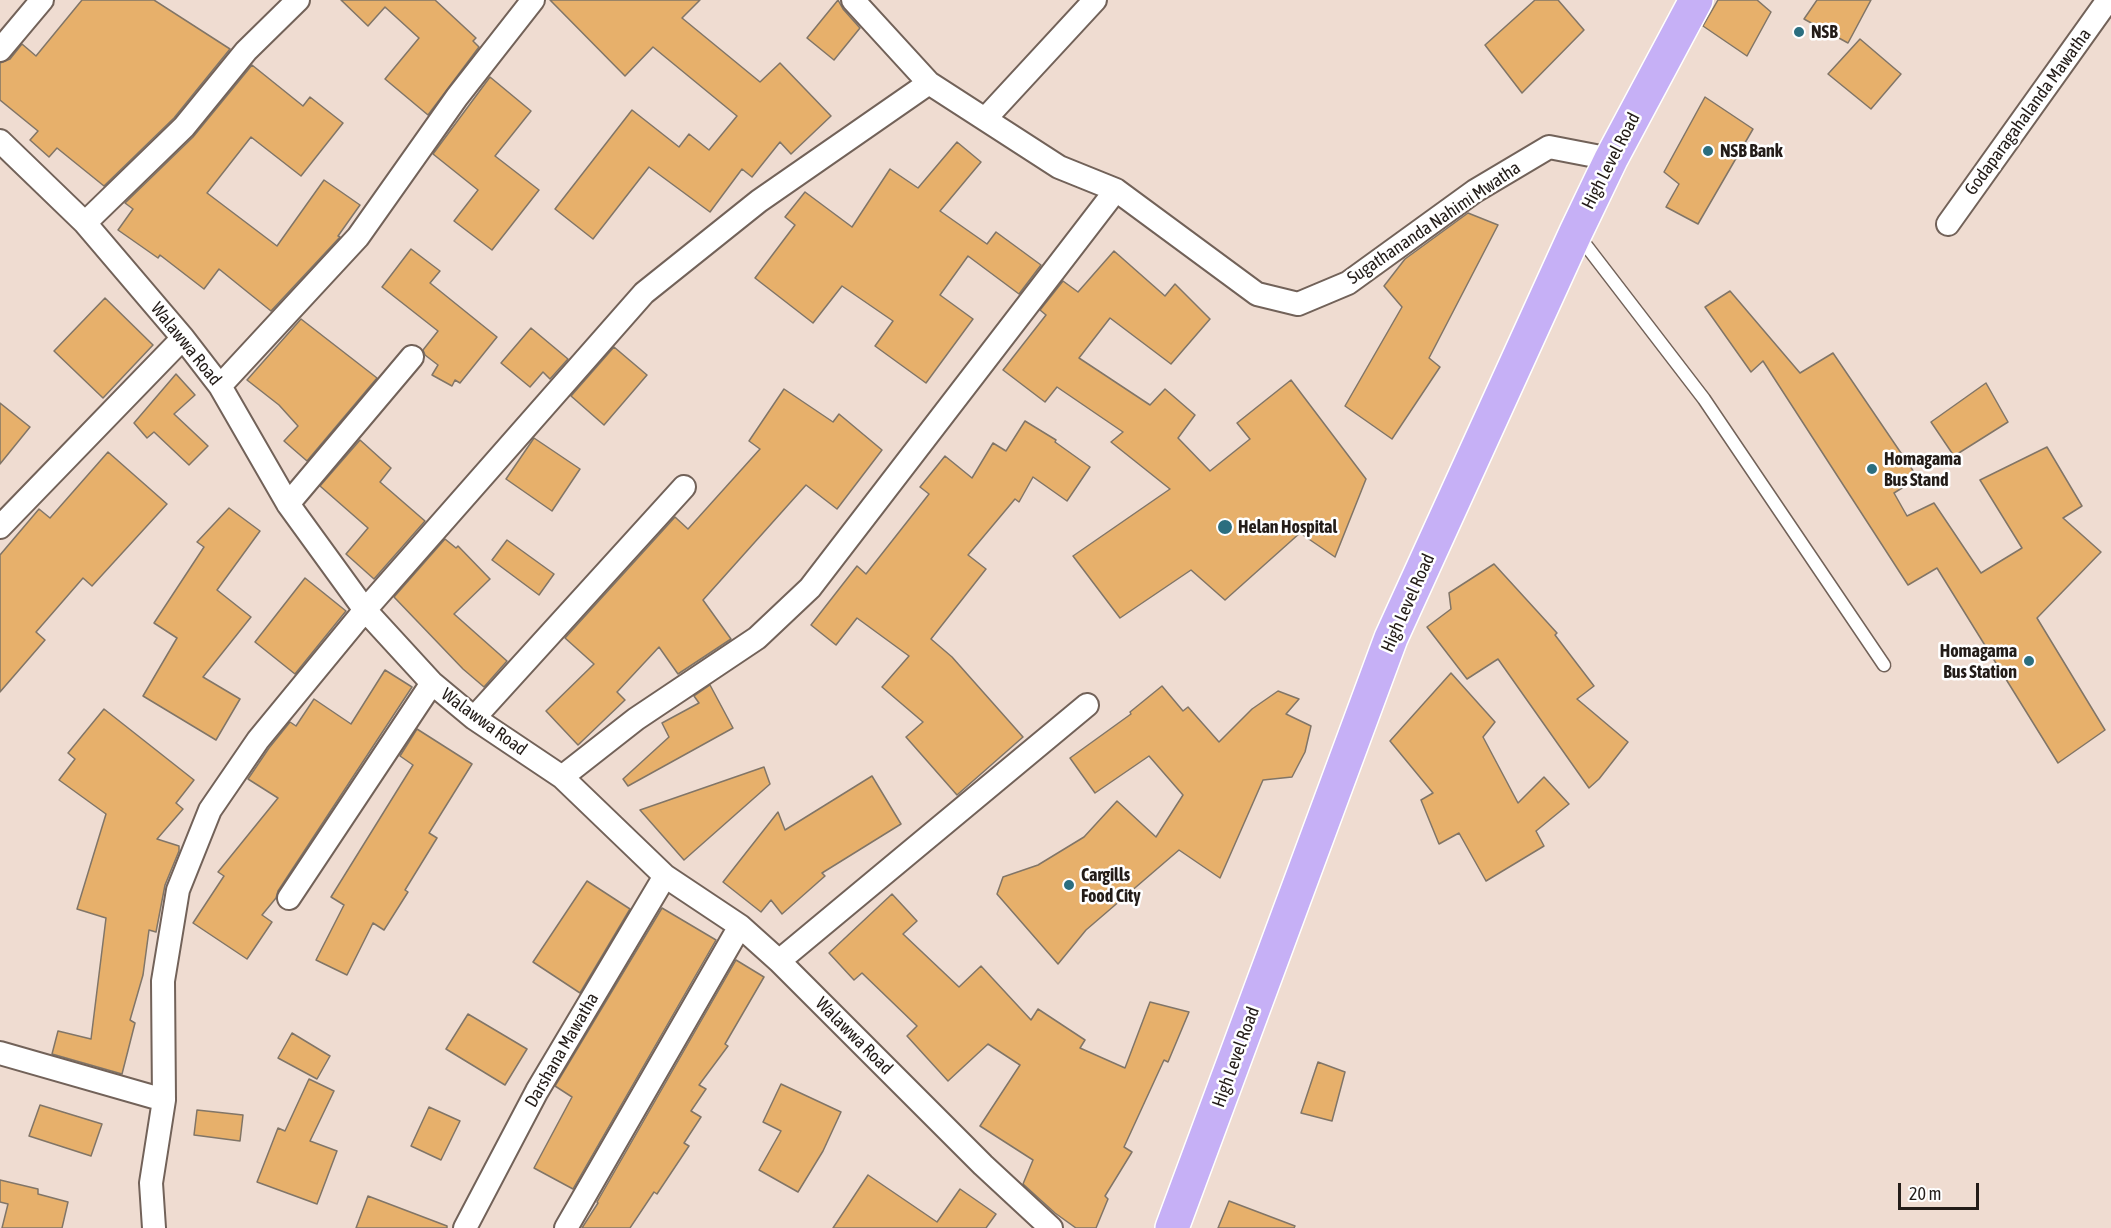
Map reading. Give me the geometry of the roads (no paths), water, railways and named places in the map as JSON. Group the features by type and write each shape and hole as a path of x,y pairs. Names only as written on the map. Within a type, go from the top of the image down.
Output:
{"highway":[{"name":"High Level Road","path":"1172,1228 1391,638 1576,232 1611,159 1696,0"}],"street":[{"path":"0,50 42,0"},
{"path":"85,223 184,127 246,51 297,0"},
{"path":"220,386 358,237 457,97 533,0"},
{"name":"Sugathananda Nahimi Mwatha","path":"854,0 929,83 1059,167 1116,190 1257,294 1298,304 1348,282 1474,190 1549,147 1611,159"},
{"path":"985,119 1095,0"},
{"name":"Godaparagahalanda Mawatha","path":"1948,224 2108,0"},
{"path":"154,1228 151,1183 164,1100 163,981 178,890 210,810 258,740 365,610 644,294 759,201 929,83"},
{"name":"Walawwa Road","path":"0,141 85,223 183,338 220,386 288,504 365,610 432,683 474,718 562,777 665,876 740,927 779,961 983,1165 1051,1228"},
{"path":"562,777 636,719 757,638 810,588 1116,190"},
{"path":"0,526 183,338"},
{"path":"288,504 380,398 412,357"},
{"path":"474,718 684,487"},
{"path":"289,898 432,683"},
{"path":"779,961 1087,705"},
{"name":"Darshana Mawatha","path":"465,1228 537,1091 665,876"},
{"path":"566,1228 740,927"},
{"path":"0,1053 164,1100"}],"lane":[{"path":"1576,232 1704,399 1884,665"}],"place":[{"name":"NSB","path":"1799,32"},
{"name":"NSB Bank","path":"1708,151"},
{"name":"Homagama Bus Stand","path":"1872,469"},
{"name":"Helan Hospital","path":"1225,527"},
{"name":"Homagama Bus Station","path":"2029,661"},
{"name":"Cargills Food City","path":"1069,885"}]}
